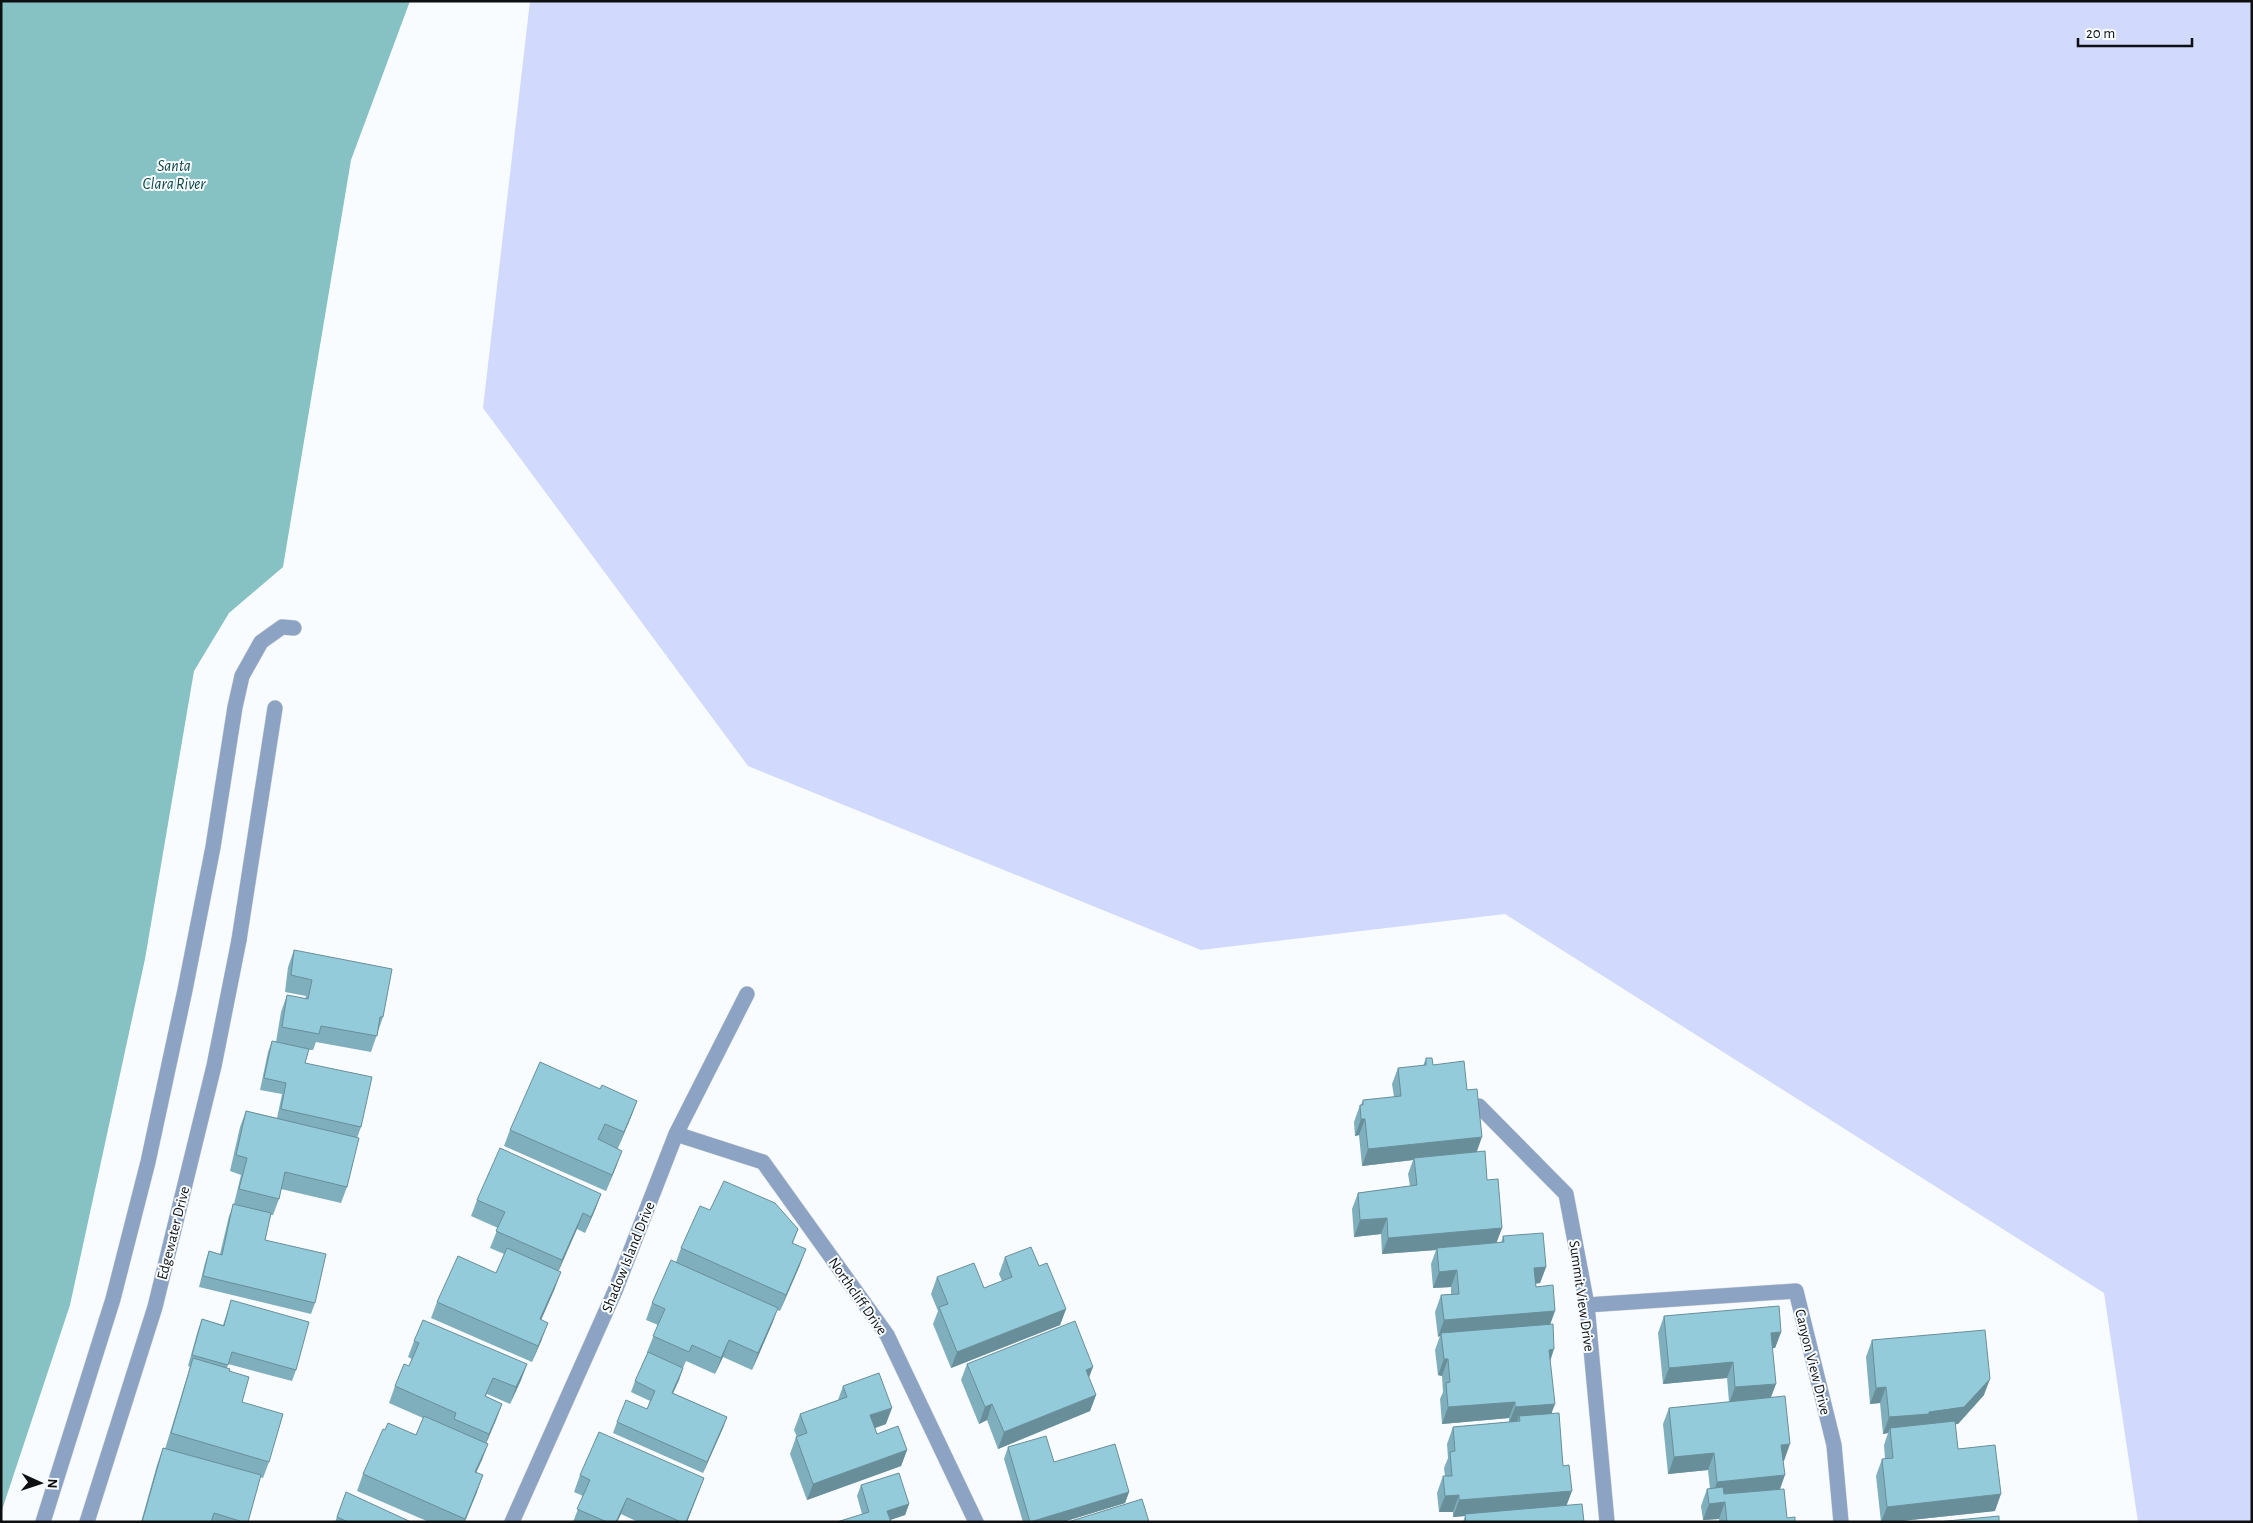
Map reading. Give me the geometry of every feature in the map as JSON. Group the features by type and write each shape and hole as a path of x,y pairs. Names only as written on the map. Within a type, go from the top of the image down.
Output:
{"street":[{"path":"43,1522 113,1299 148,1162 191,962 242,676 260,642 282,627 294,628"},
{"name":"Edgewater Drive","path":"87,1522 155,1307 214,1066 239,940 275,708"},
{"name":"Shadow Island Drive","path":"512,1522 615,1291 676,1134 747,994"},
{"name":"Summit View Drive","path":"1479,1106 1566,1194 1586,1305 1607,1522"},
{"name":"Northcliff Drive","path":"676,1134 763,1162 886,1335 976,1522"},
{"name":"Canyon View Drive","path":"1586,1305 1796,1291 1834,1445 1841,1522"}],"shaded area":[{"path":"530,1 2252,1 2252,1522 2138,1522 2104,1293 1505,914 1201,950 748,766 483,408"}],"water":[{"name":"Santa Clara River","path":"1,1 410,1 351,160 283,567 229,613 194,671 145,959 70,1305 1,1513"}],"building":[{"path":"294,950 392,969 383,1017 380,1017 377,1036 321,1026 319,1034 282,1027 287,995 308,999 312,980 291,975"},
{"path":"272,1041 309,1049 305,1063 372,1077 361,1127 281,1109 286,1083 264,1078"},
{"path":"1426,1058 1432,1058 1433,1065 1464,1061 1467,1090 1477,1089 1482,1137 1368,1149 1365,1119 1361,1119 1360,1105 1363,1105 1363,1100 1401,1096 1398,1068 1426,1065"},
{"path":"540,1062 600,1089 602,1085 637,1101 624,1132 605,1124 598,1139 622,1151 612,1175 510,1130"},
{"path":"246,1111 359,1138 347,1187 285,1172 279,1199 239,1189 247,1158 236,1155"},
{"path":"500,1148 601,1194 591,1217 583,1213 562,1260 496,1231 505,1212 477,1200"},
{"path":"1485,1151 1487,1180 1498,1179 1502,1228 1388,1238 1387,1218 1360,1220 1358,1193 1417,1185 1414,1158"},
{"path":"724,1181 775,1203 798,1229 792,1243 806,1249 786,1295 681,1248 700,1206 710,1210"},
{"path":"233,1204 271,1213 265,1240 326,1254 315,1303 203,1276 209,1251 222,1255"},
{"path":"1543,1233 1546,1267 1534,1268 1536,1287 1553,1285 1555,1311 1444,1320 1441,1295 1459,1294 1457,1270 1439,1272 1437,1248 1504,1242 1503,1236"},
{"path":"1031,1247 1039,1266 1047,1263 1066,1309 957,1352 939,1307 948,1304 937,1277 974,1263 984,1288 1012,1277 1005,1257"},
{"path":"507,1248 561,1272 540,1319 548,1323 538,1346 437,1302 458,1256 496,1273"},
{"path":"671,1260 778,1308 758,1353 729,1340 721,1358 692,1345 689,1352 653,1336 665,1309 652,1303"},
{"path":"231,1300 309,1322 296,1370 232,1352 228,1365 192,1355 202,1319 224,1326"},
{"path":"1779,1306 1781,1332 1771,1333 1776,1384 1735,1387 1733,1362 1669,1368 1664,1316"},
{"path":"423,1320 527,1364 516,1387 493,1378 485,1396 502,1404 489,1434 454,1419 456,1413 395,1386 404,1364 409,1366 419,1343 414,1341"},
{"path":"1075,1321 1093,1367 1086,1370 1096,1395 1004,1432 992,1404 985,1407 967,1364"},
{"path":"1553,1324 1554,1349 1549,1350 1555,1404 1515,1407 1515,1402 1448,1407 1446,1383 1450,1382 1448,1359 1444,1359 1441,1333"},
{"path":"1985,1330 1990,1379 1964,1407 1929,1412 1929,1414 1889,1417 1886,1387 1876,1388 1872,1340"},
{"path":"648,1352 683,1368 672,1393 727,1417 707,1462 617,1422 626,1400 647,1409 655,1391 635,1381"},
{"path":"193,1358 249,1377 242,1402 283,1414 269,1462 171,1433"},
{"path":"879,1373 892,1408 870,1415 877,1434 898,1426 907,1450 813,1484 796,1437 807,1433 800,1414 847,1397 843,1386"},
{"path":"1785,1396 1790,1444 1781,1445 1785,1475 1717,1482 1714,1453 1674,1457 1669,1408"},
{"path":"1559,1413 1563,1466 1569,1465 1572,1491 1459,1500 1459,1495 1445,1496 1443,1476 1452,1476 1450,1452 1455,1451 1453,1427 1520,1421 1519,1416"},
{"path":"424,1416 488,1444 475,1472 483,1475 465,1519 363,1474 383,1429 385,1430 388,1423 416,1435"},
{"path":"1955,1421 1958,1449 1995,1445 2001,1494 1887,1507 1882,1459 1893,1458 1890,1428"},
{"path":"599,1432 704,1478 686,1522 681,1522 627,1498 616,1522 607,1522 577,1509 590,1480 580,1475"},
{"path":"1046,1436 1054,1462 1115,1444 1129,1492 1030,1522 1008,1447"},
{"path":"163,1448 261,1475 248,1522 214,1513 211,1522 142,1522"},
{"path":"899,1473 909,1504 887,1511 891,1522 837,1522 869,1512 861,1485"},
{"path":"1723,1487 1724,1494 1784,1489 1787,1518 1795,1517 1795,1522 1727,1522 1725,1502 1709,1504 1707,1489"},
{"path":"346,1492 411,1522 348,1522 337,1517"},
{"path":"1142,1499 1149,1522 1068,1522"},
{"path":"1582,1504 1584,1522 1466,1522 1465,1514"},
{"path":"1999,1516 1999,1522 1937,1522"}]}
